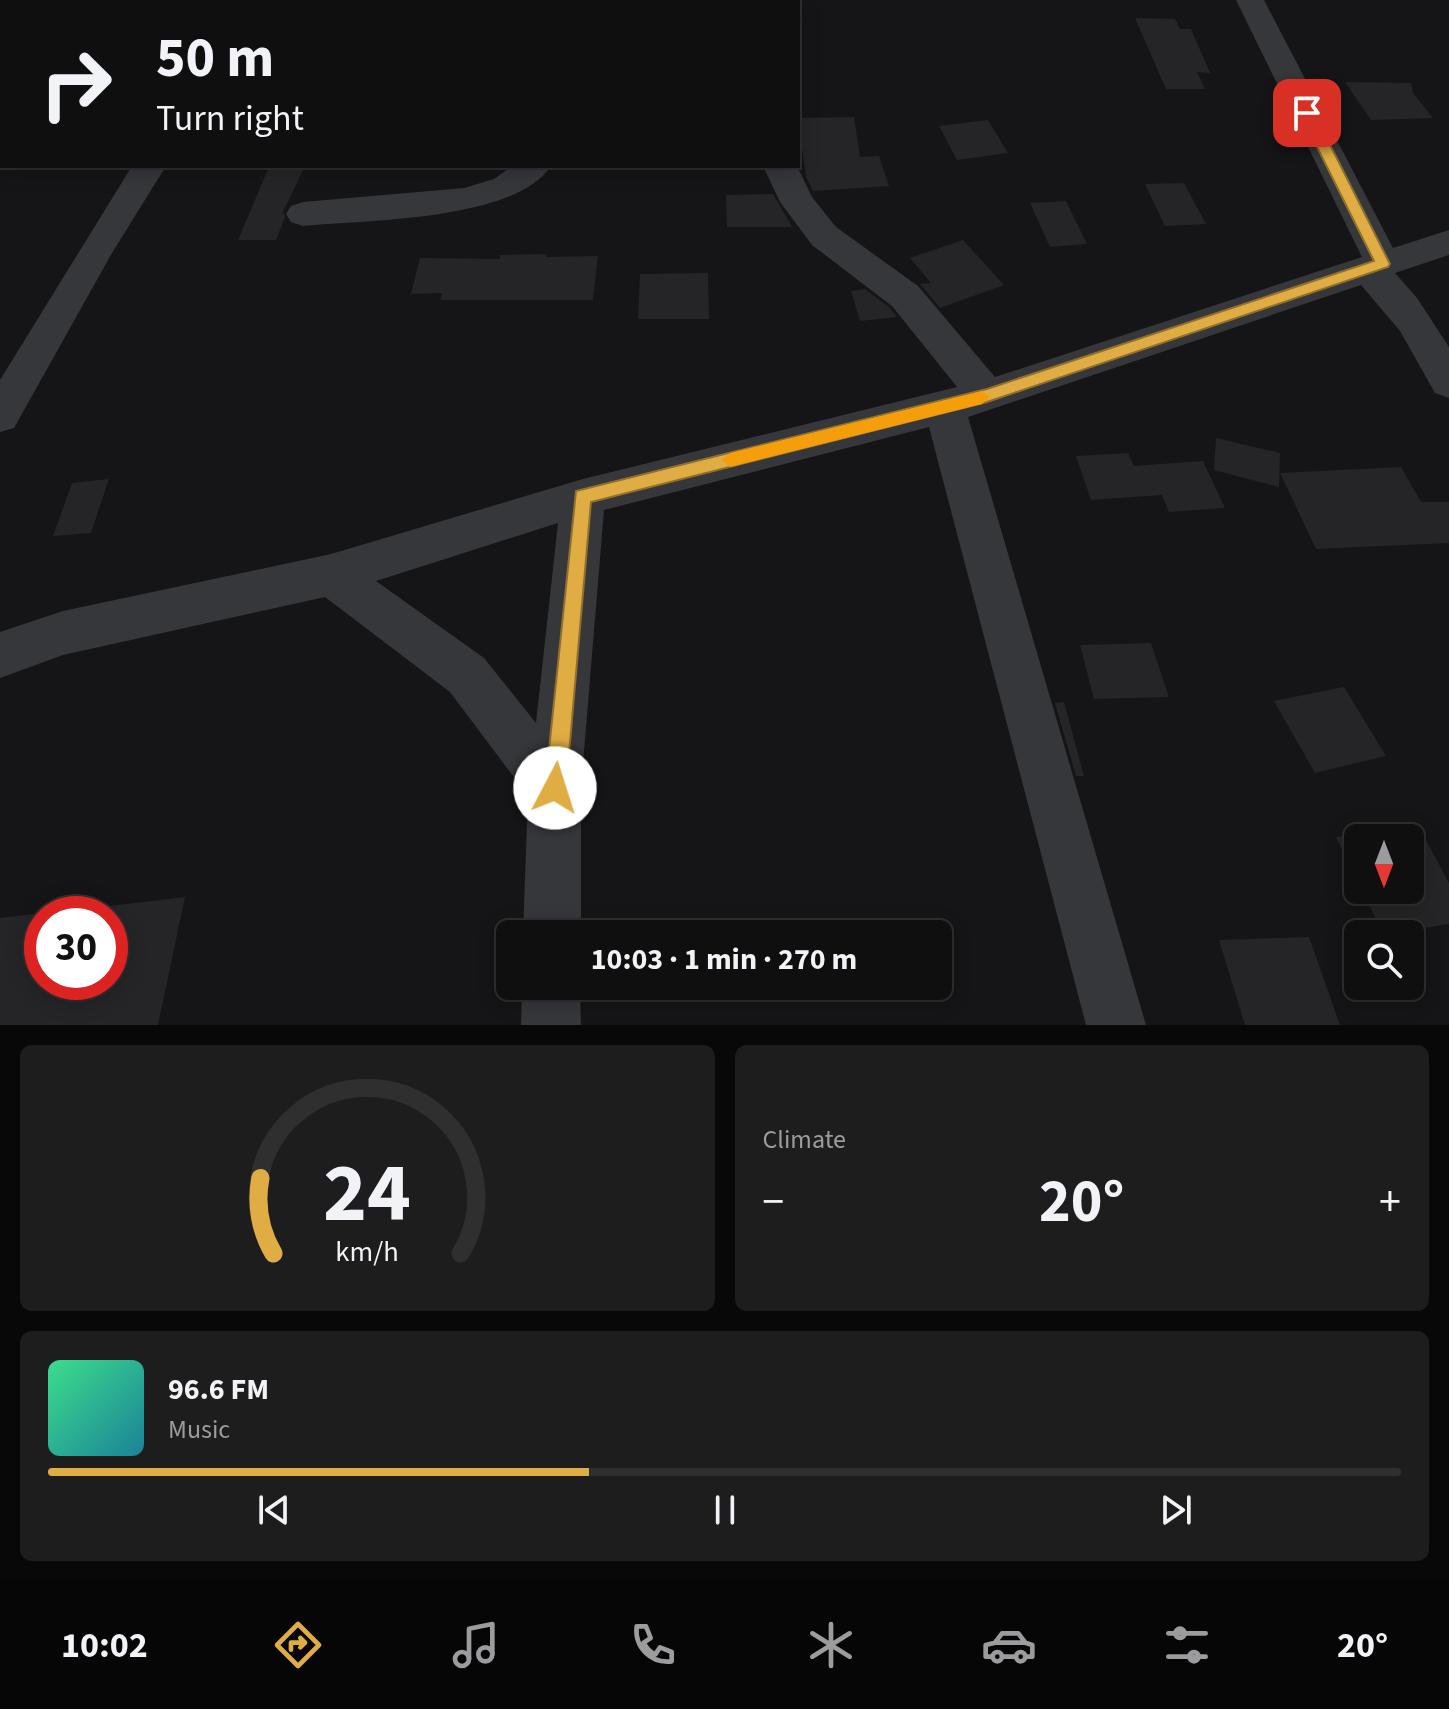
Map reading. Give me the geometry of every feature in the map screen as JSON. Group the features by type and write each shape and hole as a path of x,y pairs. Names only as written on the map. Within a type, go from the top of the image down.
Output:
{"street":[{"path":"1250,0 1374,266 1400,300 1449,382"},
{"path":"0,416 96,250 148,168"},
{"path":"303,214 465,199 506,187 531,168"},
{"path":"781,168 797,202 824,236 905,296 966,401 1116,1025"},
{"path":"0,655 63,633 331,575 583,497 966,401 1449,242"},
{"path":"552,920 555,788 583,497"},
{"path":"331,575 467,675 555,788"},
{"path":"551,1000 551,1025"}],"building":[{"path":"1135,18 1175,19 1180,29 1191,29 1210,73 1197,72 1205,89 1166,89"},
{"path":"1345,82 1411,83 1413,93 1433,118 1371,120"},
{"path":"854,117 860,157 879,156 889,186 813,191 806,177 800,118"},
{"path":"988,120 1008,153 957,160 939,126"},
{"path":"304,168 283,212 285,217 276,240 238,240 268,169"},
{"path":"1184,183 1206,224 1165,226 1145,184"},
{"path":"773,194 792,227 727,227 726,195"},
{"path":"1066,201 1087,244 1050,247 1030,203"},
{"path":"963,240 1004,285 940,308 920,284 931,283 910,258"},
{"path":"546,254 546,257 598,256 593,300 441,300 442,293 411,294 420,258 500,259 500,255"},
{"path":"708,273 709,319 638,319 640,274"},
{"path":"865,289 897,317 860,321 851,291"},
{"path":"1216,438 1280,453 1279,487 1214,470"},
{"path":"1128,453 1134,466 1203,461 1225,508 1169,512 1162,495 1091,500 1076,456"},
{"path":"1401,467 1421,502 1449,502 1449,543 1316,549 1280,473"},
{"path":"109,479 91,533 53,536 72,483"},
{"path":"1151,643 1169,697 1094,699 1080,645"},
{"path":"1344,687 1386,756 1315,773 1274,701"},
{"path":"1064,702 1084,776 1076,776 1055,703"},
{"path":"1344,836 1344,854 1336,837"},
{"path":"1424,836 1449,883 1449,924 1424,928 1424,920 1376,920 1369,904 1424,904"},
{"path":"185,897 158,1025 0,1025 0,918 24,915 24,1000 128,1000 128,904"},
{"path":"1309,937 1340,1025 1245,1025 1219,940"}],"slow traffic":[{"path":"730,460 982,397"}],"route":[{"path":"555,788 583,497 987,396 1383,264 1307,113"}]}
